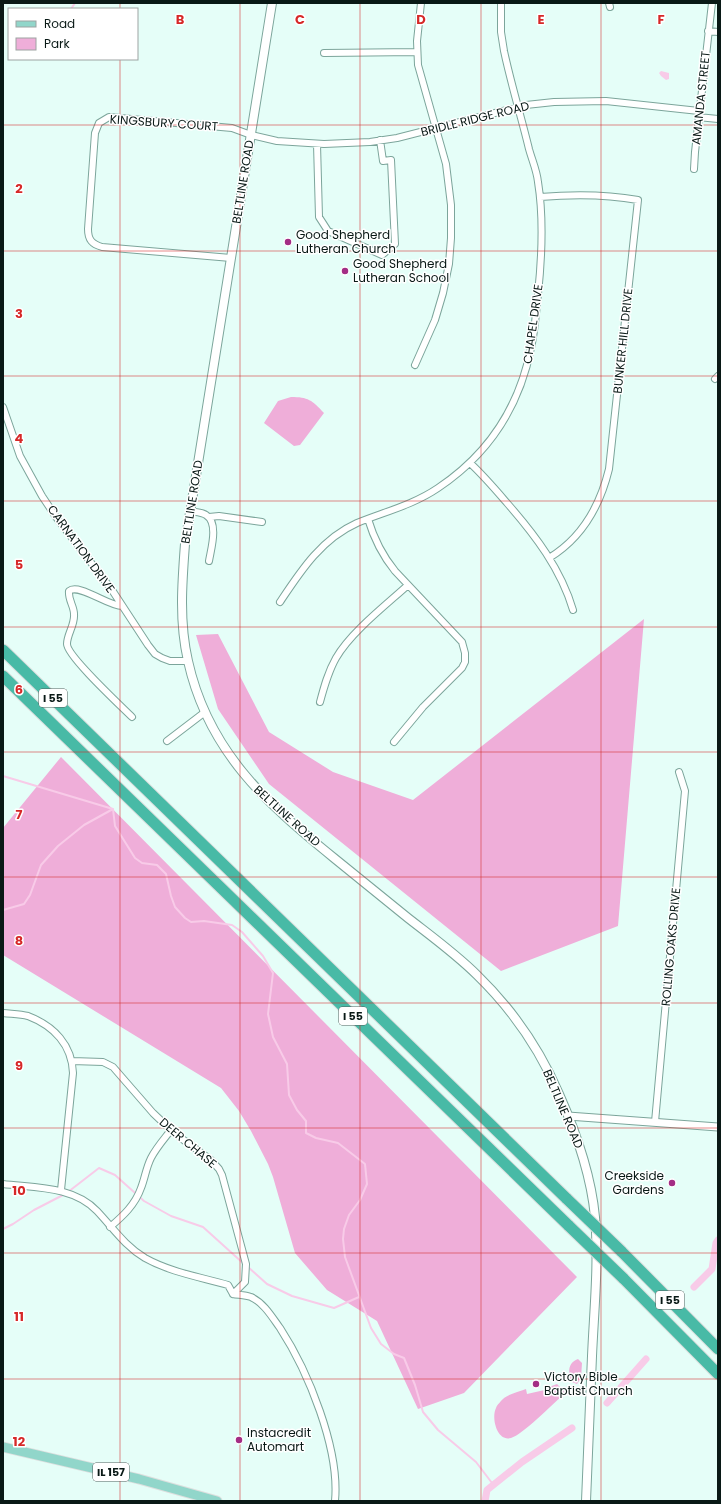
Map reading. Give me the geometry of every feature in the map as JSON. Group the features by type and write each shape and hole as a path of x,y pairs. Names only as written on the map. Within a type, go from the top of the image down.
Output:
{"highway":[{"name":"I 55","path":"3,650 621,1251 718,1348"},
{"name":"I 55","path":"3,676 623,1278 718,1374"}],"main road":[{"name":"BELTLINE ROAD","path":"272,3 185,544 182,600 184,637 188,661 205,712 225,749 249,781 268,801 302,832 432,936 489,987 514,1018 539,1056 559,1094 588,1175 595,1215 596,1243 586,1501"},
{"name":"IL 157","path":"3,1447 126,1476 217,1501"}],"street":[{"path":"415,364 437,314 443,293 450,258 451,205 450,183 442,146 418,65 417,52 421,3"},
{"name":"CHAPEL DRIVE","path":"280,602 301,571 320,549 343,531 355,524 422,498 452,478 470,463 486,446 507,417 517,395 528,365 534,329 541,260 542,223 538,180 504,51 501,32 501,3"},
{"name":"AMANDA STREET","path":"694,169 712,3"},
{"path":"708,31 718,32"},
{"path":"324,53 417,52"},
{"name":"BRIDLE RIDGE ROAD","path":"251,135 277,141 317,144 346,144 380,140 436,128 519,107 554,102 599,101 699,114 718,119"},
{"name":"KINGSBURY COURT","path":"231,258 102,247 93,244 89,239 88,229 95,133 99,123 109,117 232,128 251,135"},
{"path":"317,144 319,217 328,231 382,255 395,244 391,160 383,161 380,140"},
{"name":"BUNKER HILL DRIVE","path":"540,197 583,194 638,200 618,391 609,469 606,482 595,509 587,522 568,545 549,558"},
{"name":"CARNATION DRIVE","path":"3,407 20,456 42,496 155,654 170,661 188,661"},
{"path":"470,463 495,488 535,537 549,558 568,592 573,610"},
{"path":"190,511 205,514 212,522 214,531 209,561"},
{"path":"209,517 220,516 262,522"},
{"path":"368,519 375,540 386,559 408,585 462,642 464,647 465,658 462,668 423,707 394,742"},
{"path":"320,702 330,669 342,648 352,636 408,585"},
{"path":"122,606 112,605 76,588 69,591 69,597 74,611 74,618 66,645 68,651 82,667 132,717"},
{"path":"167,741 205,712"},
{"name":"ROLLING OAKS DRIVE","path":"655,1122 685,791 679,772"},
{"path":"3,1013 27,1016 44,1024 60,1037 69,1052 72,1061 73,1073 60,1190"},
{"name":"DEER CHASE","path":"72,1061 103,1062 113,1067 135,1094 171,1130 211,1160 219,1169 222,1175 246,1264 244,1282 233,1294"},
{"path":"568,1116 718,1127"},
{"path":"110,1226 122,1217 135,1200 141,1190 150,1160 158,1146 171,1130"},
{"path":"3,1184 60,1190 73,1194 90,1204 128,1245 150,1260 168,1268 228,1286 233,1294 251,1297 269,1312 286,1337 306,1374 320,1415 330,1452 335,1478 335,1501"}],"green space":[{"path":"291,397 309,400 324,413 300,445 294,446 264,423 278,401"},
{"path":"644,619 618,926 501,971 269,784 218,709 196,635 218,634 269,732 333,772 413,800"},
{"path":"61,757 577,1277 464,1393 418,1409 377,1321 327,1290 295,1253 268,1164 239,1111 221,1088 3,955 3,828"},
{"path":"578,1359 582,1363 581,1378 577,1384 572,1382 569,1369 572,1363"},
{"path":"557,1384 564,1391 563,1395 530,1425 511,1438 506,1438 499,1433 496,1428 494,1417 497,1406 505,1397 526,1389 527,1394 549,1389 549,1387"}],"shaded area":[{"path":"661,71 669,73 669,79 666,80 661,76 659,73"}],"waterway":[{"path":"72,8 75,3"},
{"path":"3,776 113,809"},
{"path":"113,809 115,826 135,858 142,863 157,865 166,874 175,907 185,918 191,922 204,921 232,925 242,932 263,956 273,973 268,1014 273,1037 287,1064 289,1095 297,1110 306,1121 306,1133 316,1138 338,1143 365,1164 367,1184 360,1200 349,1215 344,1229 343,1239 345,1257 371,1328 381,1344 394,1354 404,1358 415,1385 423,1412 438,1430 476,1462 492,1483"},
{"path":"3,910 24,904 30,895 41,865 58,846 84,825 113,809"},
{"path":"68,1192 99,1168 115,1175 144,1201 171,1216 203,1227 244,1264"},
{"path":"3,1229 34,1210 65,1194"},
{"path":"694,1287 712,1269 716,1243 718,1240"},
{"path":"248,1267 267,1284 292,1296 334,1308 359,1297"},
{"path":"607,1403 646,1359"},
{"path":"485,1501 487,1490 522,1462 572,1428"}],"place":[{"name":"Good Shepherd Lutheran Church","path":"288,242"},
{"name":"Good Shepherd Lutheran School","path":"345,271"},
{"name":"Creekside Gardens","path":"672,1183"},
{"name":"Victory Bible Baptist Church","path":"536,1384"},
{"name":"Instacredit Automart","path":"239,1440"}]}
